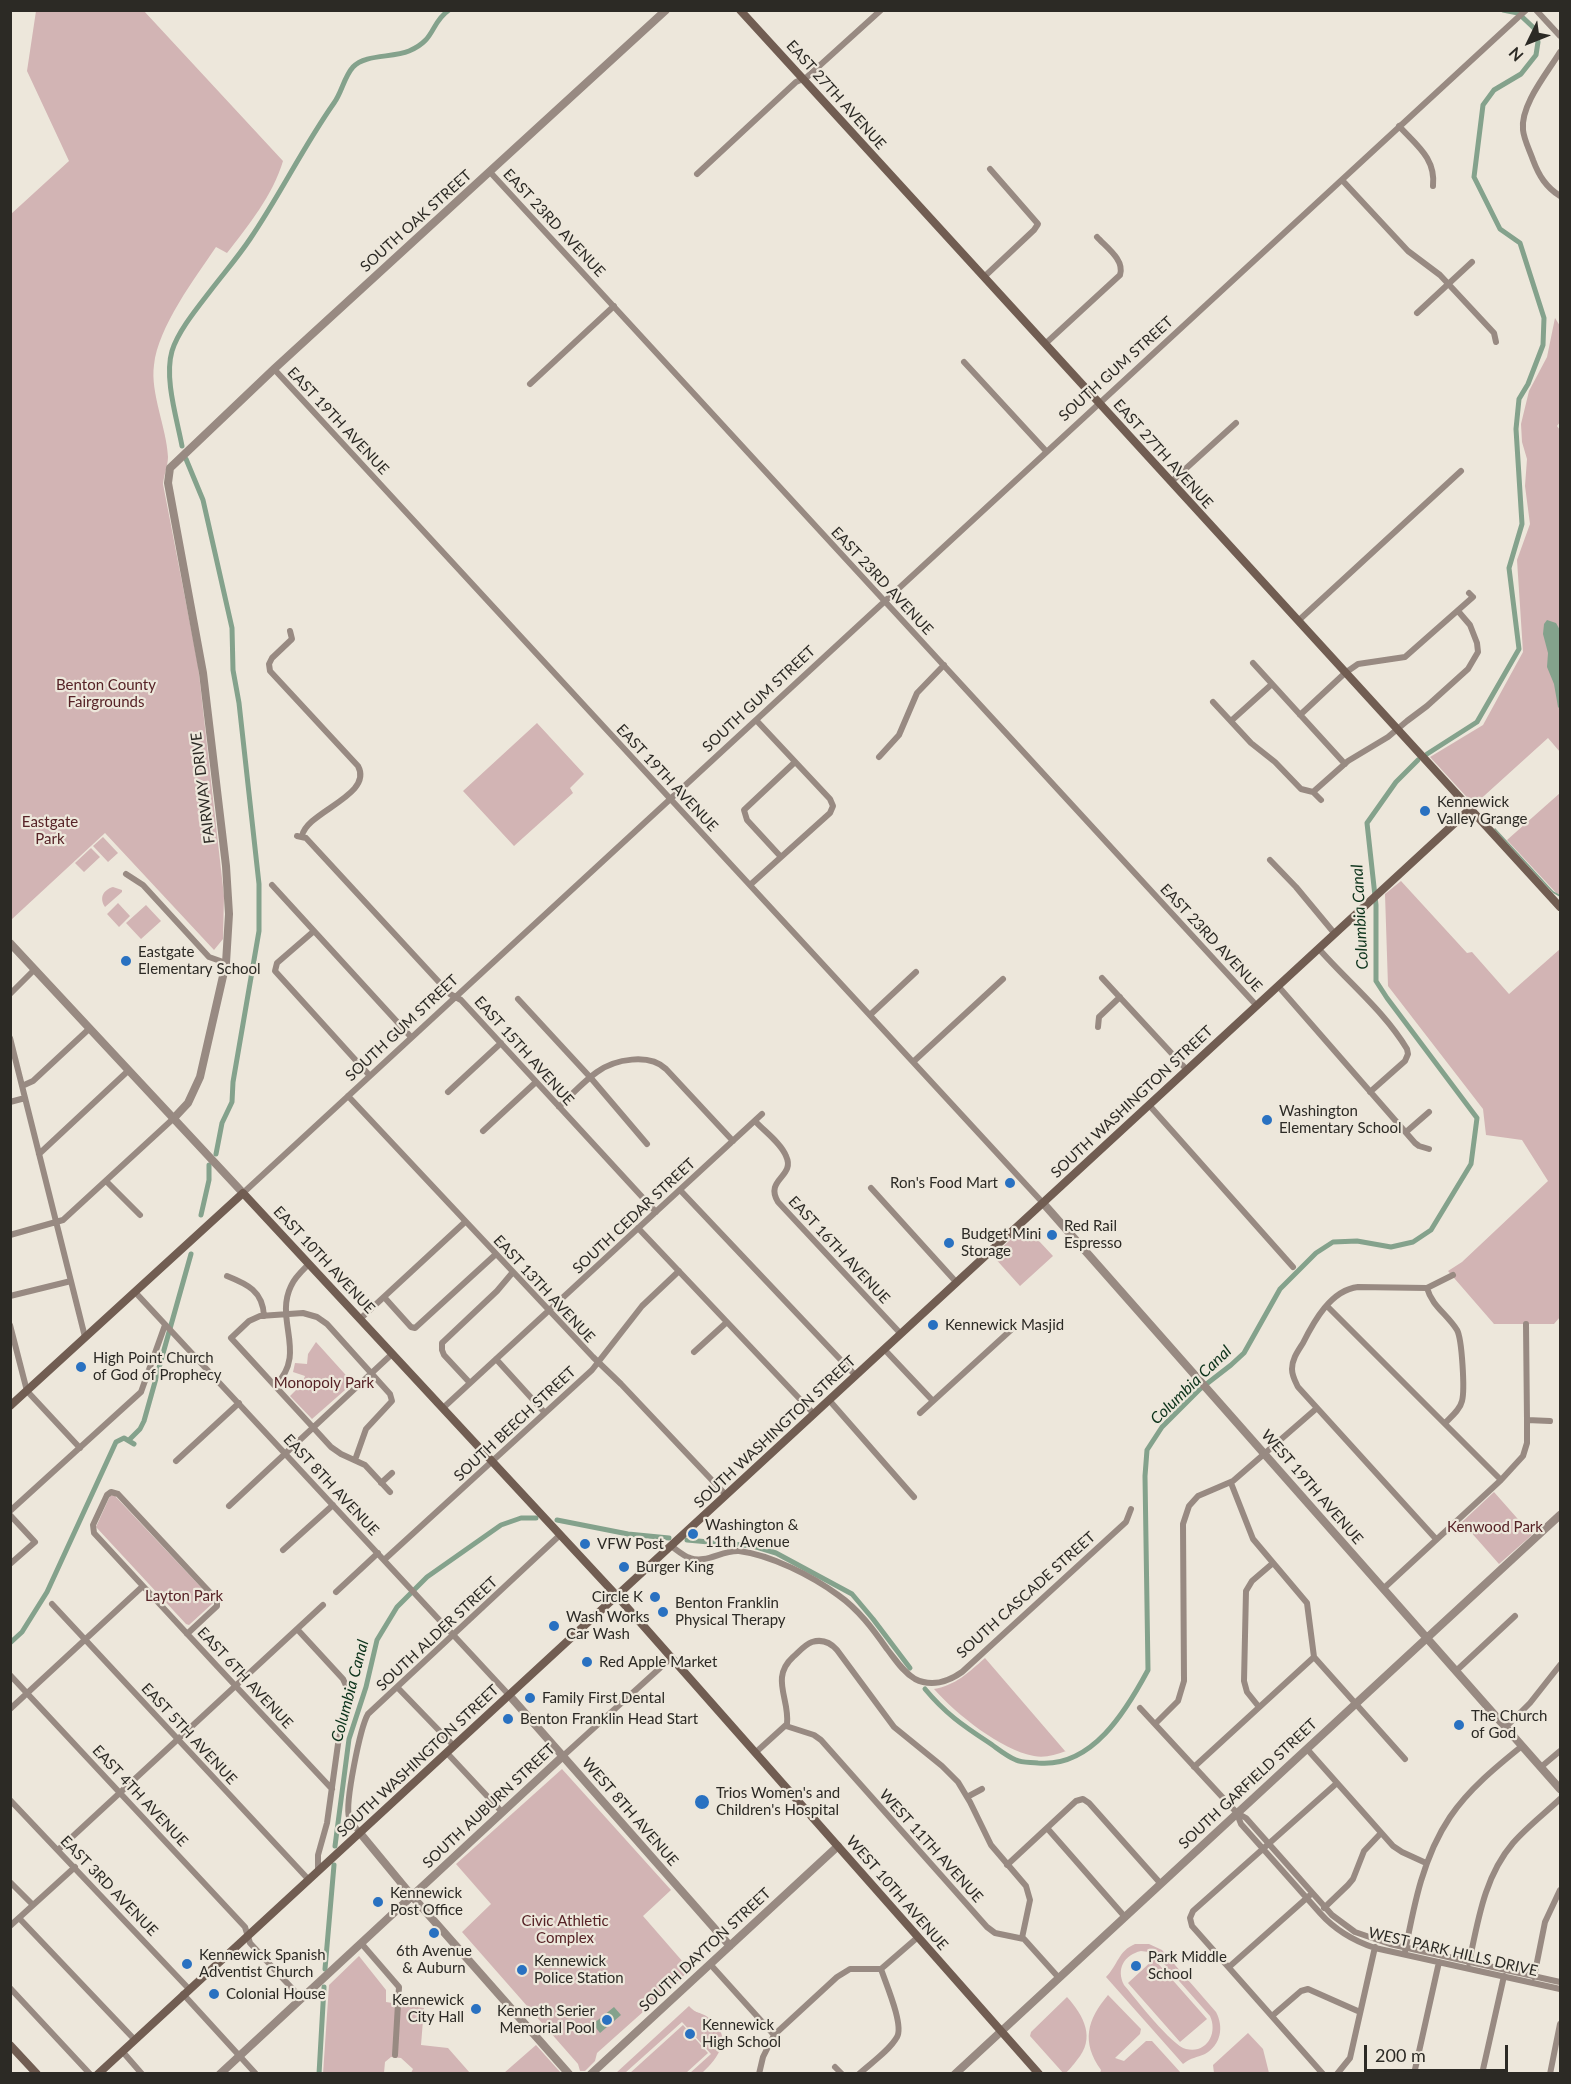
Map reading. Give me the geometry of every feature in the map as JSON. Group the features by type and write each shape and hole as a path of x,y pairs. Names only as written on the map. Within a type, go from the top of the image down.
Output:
{"main road":[{"name":"EAST 27TH AVENUE","path":"740,10 1560,906"},
{"name":"SOUTH WASHINGTON STREET","path":"98,2073 1470,809"},
{"name":"EAST 10TH AVENUE","path":"243,1193 616,1596"},
{"name":"SOUTH GUM STREET","path":"10,1406 243,1193"},
{"name":"WEST 10TH AVENUE","path":"616,1596 1039,2073"},
{"path":"10,2045 37,2073"}],"street":[{"name":"SOUTH OAK STREET","path":"184,452 666,10"},
{"path":"697,174 796,82 807,77 881,10"},
{"path":"1536,10 1560,36"},
{"name":"SOUTH GUM STREET","path":"243,1193 1522,14"},
{"path":"1560,52 1526,108 1522,128 1541,179 1560,196"},
{"path":"1399,126 1432,164 1433,186"},
{"path":"984,278 1038,224 990,169"},
{"name":"EAST 23RD AVENUE","path":"490,172 1257,1006"},
{"path":"1342,180 1413,256 1449,283 1494,333 1496,342"},
{"path":"1045,344 1120,275 1122,270 1119,261 1097,237"},
{"path":"1417,313 1472,262"},
{"path":"530,384 614,306"},
{"path":"963,362 1046,451"},
{"name":"EAST 19TH AVENUE","path":"274,369 1043,1203"},
{"path":"1171,482 1236,423"},
{"name":"FAIRWAY DRIVE","path":"174,1118 188,1103 198,1082 226,963 229,931 229,898 207,700 167,478 170,468 184,452"},
{"path":"1298,621 1461,471"},
{"path":"1300,715 1352,667 1365,661 1405,657 1473,597 1469,593"},
{"path":"1311,792 1344,764 1397,730 1427,706 1474,662 1478,652 1475,634 1458,611"},
{"name":"EAST 15TH AVENUE","path":"290,631 292,639 272,658 269,664 270,671 361,772 361,779 356,786 334,807 307,825 300,836 450,994 461,1000 656,1212"},
{"path":"1253,663 1344,764"},
{"path":"879,757 899,735 916,693 944,665"},
{"path":"1231,721 1272,684"},
{"path":"1213,702 1301,789 1311,792 1321,800"},
{"path":"750,885 830,813 833,806 830,799 756,720"},
{"path":"782,857 747,820 744,813 747,806 795,762"},
{"path":"1270,860 1335,934"},
{"path":"126,874 143,885 209,957 226,963"},
{"path":"272,885 411,1037"},
{"path":"314,931 277,963 274,968 277,976 369,1076"},
{"name":"EAST 10TH AVENUE","path":"10,943 243,1193"},
{"path":"1319,949 1344,978 1379,1011 1408,1054 1404,1061 1370,1092"},
{"path":"10,994 35,969"},
{"path":"870,1015 916,972"},
{"path":"1102,978 1186,1070"},
{"path":"913,1062 1003,979"},
{"path":"1278,987 1419,1146 1429,1149"},
{"path":"1098,1027 1099,1017 1120,997"},
{"path":"518,999 591,1077 647,1144"},
{"path":"22,1086 33,1081 90,1028"},
{"path":"10,1038 85,1337"},
{"path":"447,1092 501,1043"},
{"path":"559,1107 604,1068 646,1059 659,1063 733,1141"},
{"path":"39,1154 129,1070"},
{"path":"483,1131 536,1082"},
{"name":"EAST 13TH AVENUE","path":"348,1096 598,1363 726,1495"},
{"path":"10,1102 26,1098"},
{"path":"1149,1105 1293,1267"},
{"path":"1406,1132 1429,1112"},
{"name":"SOUTH CEDAR STREET","path":"443,1408 762,1114"},
{"path":"10,1235 63,1220 174,1118"},
{"name":"EAST 16TH AVENUE","path":"755,1121 784,1152 789,1164 786,1172 774,1185 774,1196 778,1203 901,1334"},
{"path":"106,1181 140,1215"},
{"path":"871,1188 957,1282"},
{"path":"680,1190 856,1376"},
{"name":"WEST 19TH AVENUE","path":"1043,1203 1560,1789"},
{"path":"360,1319 465,1222"},
{"path":"638,1228 814,1414"},
{"path":"384,1297 414,1328 496,1254"},
{"path":"275,1386 286,1374 290,1363 287,1296 291,1286 309,1264"},
{"name":"SOUTH BEECH STREET","path":"384,1560 598,1363 639,1309 678,1271"},
{"path":"470,1383 444,1355 441,1347 444,1340 497,1291 513,1272"},
{"path":"1436,1539 1298,1387 1292,1370 1295,1356 1316,1318 1342,1292 1353,1287 1427,1288 1453,1275"},
{"path":"227,1276 253,1289 260,1298 264,1316"},
{"path":"10,1296 71,1281"},
{"path":"1427,1288 1432,1302 1456,1329 1461,1341 1463,1399 1445,1423"},
{"name":"EAST 8TH AVENUE","path":"135,1292 509,1695"},
{"path":"1327,1306 1501,1480"},
{"path":"355,1460 366,1429 391,1404 390,1394 322,1320 303,1313 287,1313 253,1319 231,1338 338,1452 368,1468 390,1492"},
{"path":"694,1352 727,1322"},
{"path":"1383,1589 1501,1480 1523,1456 1527,1443 1526,1324"},
{"path":"10,1325 27,1391 80,1448"},
{"path":"10,1564 35,1542 10,1513 141,1392 168,1329"},
{"path":"920,1413 1012,1329"},
{"path":"884,1349 933,1401"},
{"path":"229,1506 392,1354"},
{"path":"496,1359 545,1413"},
{"path":"829,1400 914,1497"},
{"path":"176,1461 239,1403"},
{"path":"1155,1724 1178,1701 1184,1681 1184,1517 1189,1506 1198,1496 1231,1483 1317,1408"},
{"path":"1527,1420 1550,1421"},
{"path":"381,1482 392,1473"},
{"path":"1231,1483 1249,1531 1307,1603 1314,1657 1405,1759"},
{"name":"EAST 6TH AVENUE","path":"187,1634 217,1606 218,1602 115,1492 111,1492 92,1530 142,1586 332,1789"},
{"path":"283,1550 333,1505"},
{"name":"SOUTH CASCADE STREET","path":"671,1546 687,1557 697,1560 729,1551 756,1555 772,1560 819,1583 844,1599 858,1612 905,1671 915,1679 928,1683 948,1681 962,1672 1126,1522 1131,1509"},
{"name":"SOUTH GARFIELD STREET","path":"955,2073 1560,1515"},
{"name":"SOUTH ALDER STREET","path":"360,1833 350,1820 348,1812 360,1735 368,1714 560,1535"},
{"path":"336,1592 378,1553"},
{"path":"1259,1707 1249,1695 1244,1681 1245,1597 1252,1581 1273,1563"},
{"path":"10,1710 142,1586"},
{"name":"EAST 5TH AVENUE","path":"52,1604 309,1880"},
{"path":"58,1850 323,1605"},
{"path":"1456,1671 1515,1616"},
{"path":"297,1629 348,1686 349,1692 327,1823 318,1855 318,1872"},
{"path":"755,1753 786,1726 788,1720 781,1677 783,1669 812,1642 822,1641 831,1644 899,1733 947,1771 967,1797 991,1845 1026,1886 1030,1897 1022,1938 1059,1978"},
{"path":"1194,1767 1314,1657"},
{"name":"SOUTH AUBURN STREET","path":"220,2073 671,1658"},
{"path":"1506,1727 1530,1703 1560,1665"},
{"name":"EAST 4TH AVENUE","path":"10,1675 245,1927 250,1943 301,1998"},
{"path":"398,1687 502,1812"},
{"name":"WEST 8TH AVENUE","path":"509,1695 730,1946"},
{"name":"WEST PARK HILLS DRIVE","path":"1140,1708 1237,1813 1246,1818 1307,1898 1342,1932 1375,1948 1440,1955 1560,1982"},
{"name":"WEST 11TH AVENUE","path":"786,1726 814,1735 821,1740 987,1927 995,1933 1022,1938"},
{"path":"1405,1951 1419,1886 1433,1845 1475,1787 1522,1746"},
{"path":"1307,1749 1397,1850 1426,1863"},
{"path":"1541,1767 1560,1751"},
{"path":"1323,2073 1192,1926 1190,1918 1193,1911 1337,1783"},
{"path":"967,1797 982,1790"},
{"path":"1007,1865 1076,1801 1083,1799 1161,1884"},
{"path":"1468,1969 1479,1913 1497,1867 1524,1832 1560,1799"},
{"name":"EAST 3RD AVENUE","path":"10,1800 75,1867 256,2073"},
{"path":"1047,1828 1125,1917"},
{"path":"360,1833 412,1896 569,2073"},
{"path":"1319,1912 1348,1885 1364,1851 1381,1833"},
{"name":"SOUTH DAYTON STREET","path":"591,2073 838,1846"},
{"name":"WEST PARK HILLS DRIVE","path":"1266,1846 1325,1907 1348,1927 1377,1941 1438,1963 1560,1989"},
{"path":"10,1926 75,1867"},
{"path":"10,1882 33,1905"},
{"path":"1533,1983 1545,1922 1560,1890"},
{"path":"1229,1967 1312,1893"},
{"path":"20,1918 135,2040"},
{"path":"759,2073 763,2057 774,2035 841,1974 850,1969 881,1969 918,1937"},
{"path":"1337,2073 1350,2058 1377,1941"},
{"path":"361,1943 399,1987 395,2055"},
{"path":"1414,2073 1440,1955"},
{"path":"710,1964 774,2035"},
{"path":"859,2073 893,2042 899,2031 881,1969"},
{"path":"1482,2073 1505,1969"},
{"path":"10,1988 90,2073"},
{"path":"1272,2016 1301,1991 1308,1989 1360,2012"},
{"path":"1550,2073 1557,2054 1560,2024"},
{"path":"122,2051 142,2073"},
{"path":"835,2067 842,2073"}],"green space":[{"name":"Benton County Fairgrounds","path":"36,11 144,11 283,161 273,186 243,232 227,253 216,247 188,288 162,335 153,376 167,446 168,457 163,484 198,665 224,896 223,939 214,950 105,833 11,920 11,214 69,161 27,71"},
{"path":"1555,318 1560,326 1560,422 1557,426 1560,430 1560,752 1548,738 1474,805 1430,757 1483,725 1523,652 1517,560 1530,524 1525,486 1527,459 1522,442 1521,424 1529,391 1547,357"},
{"path":"537,723 584,774 570,788 573,793 514,846 463,791"},
{"path":"1560,793 1560,897 1507,840"},
{"path":"103,837 118,853 108,862 93,846"},
{"path":"91,848 100,857 84,872 75,863"},
{"path":"1401,881 1467,953 1472,952 1509,994 1560,949 1560,1317 1554,1324 1494,1324 1448,1271 1462,1262 1548,1181 1522,1140 1486,1135 1483,1109 1388,986 1385,894"},
{"path":"113,887 122,892 105,907 102,900 103,895"},
{"path":"118,903 130,916 119,927 107,914"},
{"path":"146,905 161,921 141,939 126,923"},
{"path":"1025,1226 1053,1256 1020,1286 993,1256"},
{"name":"Monopoly Park","path":"316,1342 353,1383 312,1419 290,1396 302,1384 305,1376 293,1372 295,1363 307,1364 308,1354"},
{"name":"Kenwood Park","path":"1494,1492 1532,1535 1499,1564 1462,1522"},
{"name":"Layton Park","path":"112,1495 213,1600 213,1603 189,1625 96,1527"},
{"path":"985,1658 1066,1751 1038,1757 1008,1747 967,1720 934,1689 955,1681"},
{"name":"Civic Athletic Complex","path":"562,1769 671,1890 643,1916 690,1970 597,2053 595,2061 585,2071 580,2071 578,2064 462,1932 491,1904 456,1864"},
{"path":"1135,1944 1149,1944 1162,1950 1216,2012 1220,2024 1218,2041 1205,2054 1183,2064 1106,1977 1129,1947","holes":["1141,1951 1157,1956 1210,2016 1213,2029 1209,2041 1200,2048 1186,2049 1172,2040 1124,1985 1121,1968 1126,1959"]},
{"path":"359,1956 386,1990 386,2002 424,2008 421,2045 448,2048 470,2073 411,2073 413,2069 401,2058 391,2057 385,2062 384,2073 323,2074 329,1985"},
{"path":"1154,1959 1207,2019 1180,2042 1128,1983"},
{"path":"1108,1995 1141,2029 1140,2034 1115,2058 1124,2061 1146,2041 1152,2041 1181,2073 1100,2073 1101,2070 1091,2050 1089,2031 1095,2013"},
{"path":"1067,1997 1083,2019 1087,2035 1083,2052 1064,2074 1030,2036 1031,2032"},
{"path":"689,2006 706,2016 717,2025 721,2032 721,2046 718,2053 702,2073 690,2073 711,2054 682,2022 625,2073 616,2073"},
{"path":"683,2025 708,2053 686,2073 630,2073"},
{"path":"1248,2033 1263,2049 1269,2073 1214,2073 1213,2065"},
{"path":"536,2045 561,2073 504,2073"}],"shaded area":[{"path":"1547,620 1556,623 1560,630 1560,709 1547,667 1548,653 1543,634"},
{"name":"Kenneth Serier Memorial Pool","path":"614,2007 621,2015 600,2033 593,2024"}],"waterway":[{"path":"182,446 169,373 172,351 184,327 261,222 337,99 353,67 364,60 402,53 418,47 429,37 439,20 449,10"},
{"name":"Columbia Canal","path":"1427,754 1477,722 1519,649 1509,568 1522,524 1516,429 1519,399 1528,384 1543,345 1544,318 1520,243 1500,229 1474,177 1483,105 1494,90 1521,74 1536,55 1538,42 1535,29 1518,13 1503,10"},
{"path":"186,459 203,500 232,628 233,670 239,703 259,884 259,931 233,1082 232,1102 222,1123 216,1154"},
{"name":"Columbia Canal","path":"925,1689 962,1724 1018,1761 1057,1762 1091,1747 1105,1734 1129,1703 1148,1670 1145,1476 1147,1450 1162,1427 1200,1389 1244,1353 1280,1289 1316,1253 1333,1242 1357,1241 1391,1247 1413,1242 1431,1230 1471,1164 1477,1118 1376,981 1376,905 1367,823 1396,782 1418,760"},
{"path":"1495,829 1553,892 1560,896"},
{"path":"201,1215 209,1180 209,1165"},
{"path":"129,1440 140,1429 144,1421 191,1254"},
{"path":"10,1643 22,1632 47,1592 116,1442 124,1438 134,1444"},
{"name":"Columbia Canal","path":"335,1846 349,1739 366,1687 377,1640 397,1607 427,1577 501,1525 521,1518 536,1518"},
{"name":"Columbia Canal","path":"557,1520 628,1534 669,1538"},
{"name":"Columbia Canal","path":"687,1540 753,1546 776,1553 852,1594 910,1668"},
{"name":"Columbia Canal","path":"325,1969 334,1865"},
{"name":"Columbia Canal","path":"319,2074 324,1987"}],"place":[{"name":"Kennewick Valley Grange","path":"1425,811"},
{"name":"Eastgate Elementary School","path":"126,961"},
{"name":"Washington Elementary School","path":"1267,1120"},
{"name":"Ron's Food Mart","path":"1010,1183"},
{"name":"Red Rail Espresso","path":"1052,1235"},
{"name":"Budget Mini Storage","path":"949,1243"},
{"name":"Kennewick Masjid","path":"933,1325"},
{"name":"High Point Church of God of Prophecy","path":"81,1367"},
{"name":"Washington & 11th Avenue","path":"693,1534"},
{"name":"VFW Post","path":"585,1544"},
{"name":"Burger King","path":"624,1567"},
{"name":"Circle K","path":"655,1597"},
{"name":"Benton Franklin Physical Therapy","path":"663,1612"},
{"name":"Wash Works Car Wash","path":"554,1626"},
{"name":"Red Apple Market","path":"587,1662"},
{"name":"Family First Dental","path":"530,1698"},
{"name":"Benton Franklin Head Start","path":"508,1719"},
{"name":"The Church of God","path":"1459,1725"},
{"name":"Trios Women's and Children's Hospital","path":"702,1802"},
{"name":"Kennewick Post Office","path":"378,1902"},
{"name":"6th Avenue & Auburn","path":"434,1933"},
{"name":"Kennewick Spanish Adventist Church","path":"187,1964"},
{"name":"Park Middle School","path":"1136,1966"},
{"name":"Kennewick Police Station","path":"522,1970"},
{"name":"Colonial House","path":"214,1994"},
{"name":"Kennewick City Hall","path":"476,2009"},
{"name":"Kenneth Serier Memorial Pool","path":"607,2020"},
{"name":"Kennewick High School","path":"690,2034"}],"park label":[{"name":"Eastgate Park","path":"50,830"}]}
